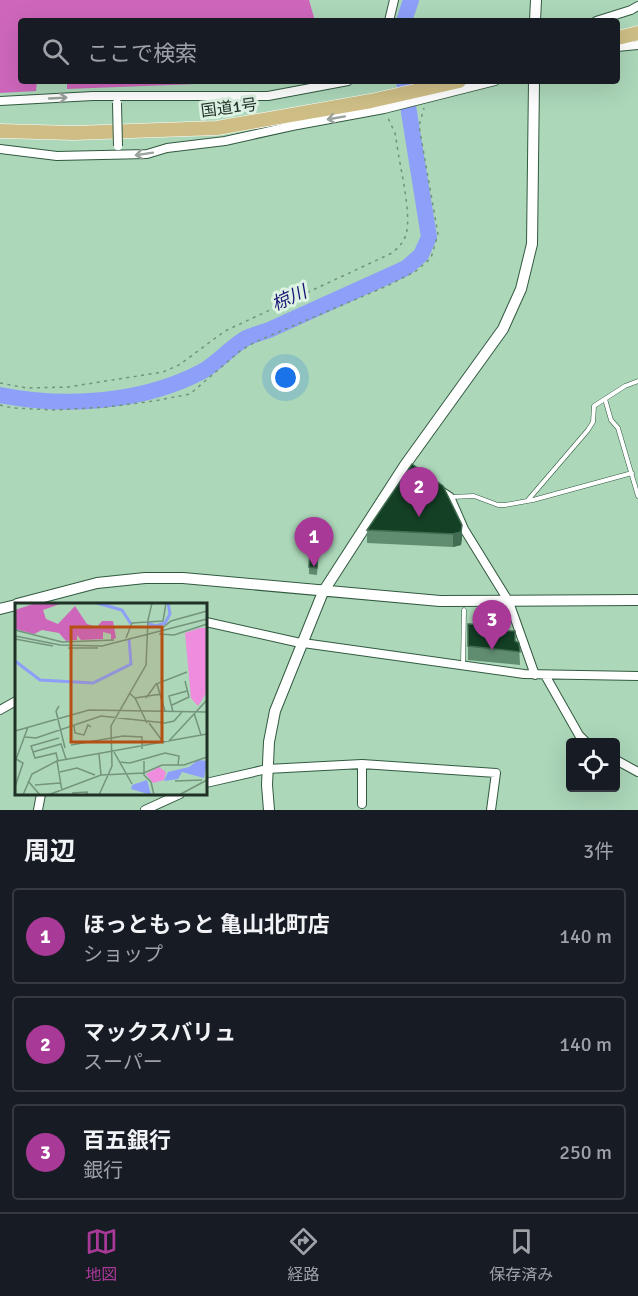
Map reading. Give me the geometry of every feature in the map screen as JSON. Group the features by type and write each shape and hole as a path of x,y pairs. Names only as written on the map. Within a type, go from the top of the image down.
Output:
{"highway":[{"path":"620,37 638,33"},
{"name":"国道1号","path":"0,131 74,133 217,128 316,111 445,84"}],"street":[{"path":"390,18 394,0"},
{"path":"535,18 536,0"},
{"path":"606,18 638,6"},
{"path":"620,47 638,45"},
{"path":"0,101 268,96 332,84"},
{"path":"0,149 57,156 147,154 167,148 225,141 389,108 484,84"},
{"path":"269,810 267,769 275,711 323,592 499,335 521,289 532,244 534,84"},
{"path":"117,99 118,156"},
{"path":"432,484 450,497 464,529 509,602 535,675"},
{"path":"25,603 97,584 145,578 220,580 323,592 440,601 638,600"},
{"path":"0,609 15,605"},
{"path":"207,622 302,643 535,675 638,676"},
{"path":"545,675 582,738"},
{"path":"0,710 15,702"},
{"path":"620,763 638,772"},
{"path":"362,764 362,804"},
{"path":"207,783 267,769 362,764 496,773 491,810"},
{"path":"39,810 41,795"},
{"path":"145,810 178,795"}],"lane":[{"path":"527,500 588,430 593,422 594,406 638,381"},
{"path":"604,399 611,420 618,428 638,496"},
{"path":"450,497 474,496 498,505 527,500 632,473"},
{"path":"463,665 464,610"}],"path":[{"path":"0,405 13,408 55,410 107,407 190,394 240,351 255,342 387,286 416,271 431,258 438,234 419,126 426,99"},
{"path":"0,383 27,388 68,387 163,372 179,365 225,332 392,254 406,235 407,211 389,108"}],"shaded area":[{"path":"0,0 309,0 314,18 18,18 18,84 37,84 36,91 0,93"},
{"path":"67,84 196,84 67,89"}],"building":[{"path":"412,464 443,486 462,525 461,532 453,534 367,530"},
{"path":"310,552 318,553 317,568 309,567"},
{"path":"468,624 508,626 506,631 515,631 515,641 519,643 520,652 468,646"}],"waterway":[{"name":"椋川","path":"405,18 411,0"},
{"name":"椋川","path":"0,395 77,402 104,400 155,390 203,371 246,338 269,330 406,268 421,255 429,237 404,84"}],"place":[{"name":"マックスバリュ","path":"419,517"},
{"name":"ほっともっと 亀山北町店","path":"314,567"},
{"name":"百五銀行","path":"492,650"}]}
